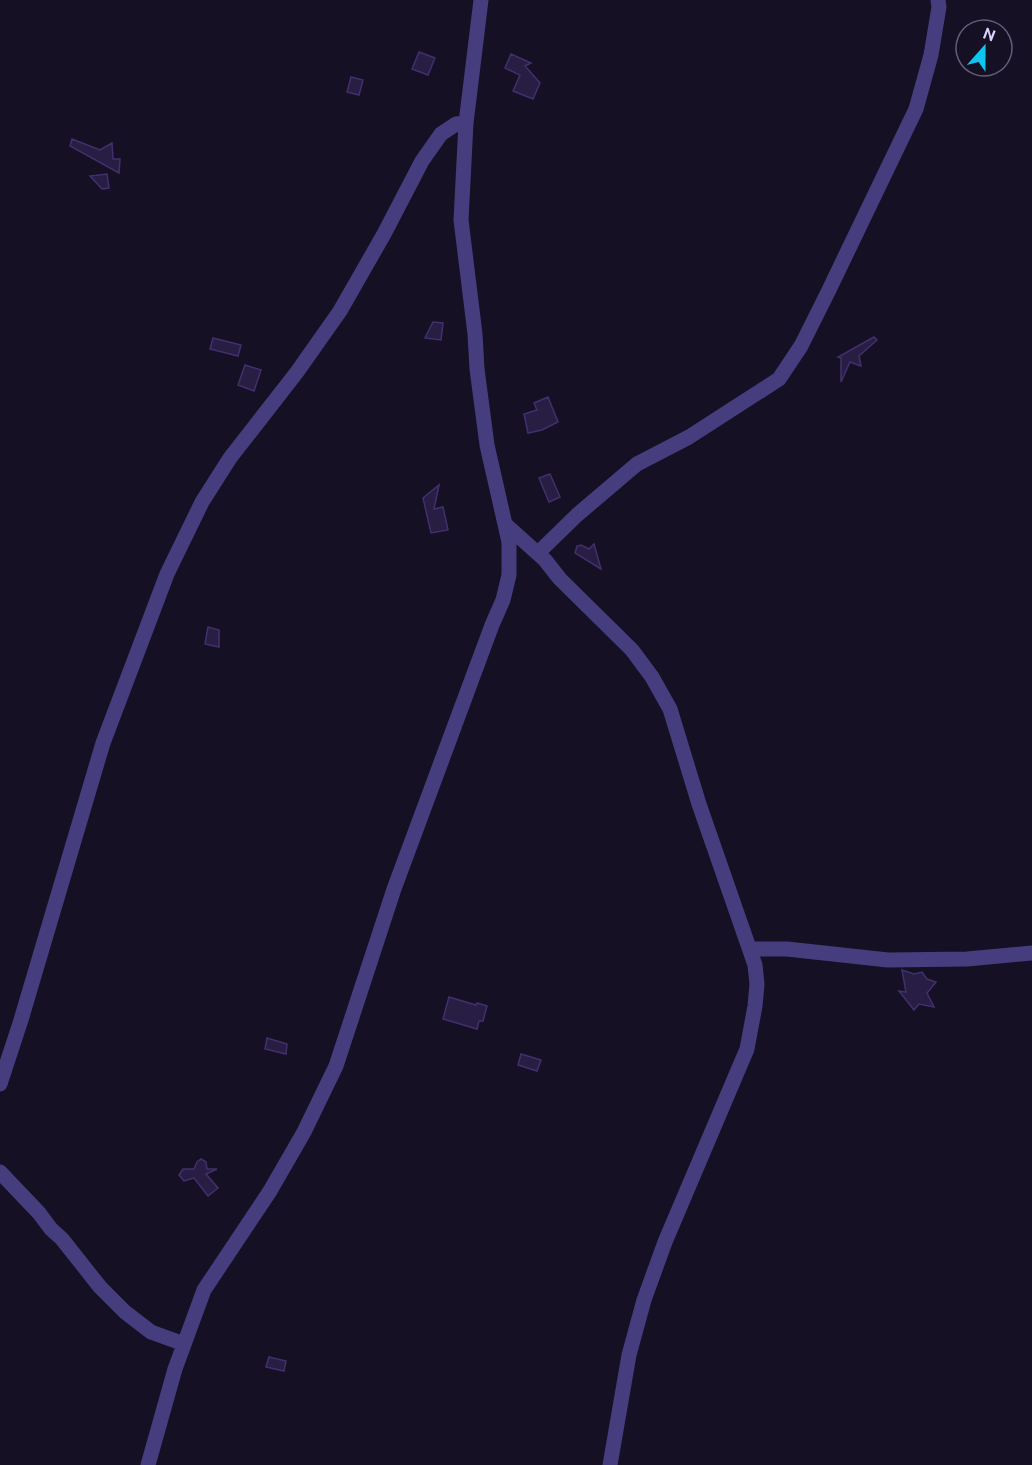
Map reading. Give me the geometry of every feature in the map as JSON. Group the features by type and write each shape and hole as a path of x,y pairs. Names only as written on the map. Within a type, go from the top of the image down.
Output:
{"street":[{"path":"148,1465 184,1344 204,1290 270,1191 304,1132 336,1066 394,889 503,600 509,575 509,542 487,446 461,220 466,123 481,0"},
{"path":"538,553 577,515 637,464 689,437 779,379 801,346 916,109 931,55 939,7 938,0"},
{"path":"0,1084 103,743 166,574 202,502 230,458 297,372 340,311 422,161 441,134 456,124 466,123"},
{"path":"505,524 538,553 632,650 652,677 670,709 699,804 755,965 757,984 747,1049 664,1242 644,1300 629,1355 610,1465"},
{"path":"750,949 788,949 888,960 967,959 1032,953"},
{"path":"0,1172 39,1213 51,1230 62,1239 100,1287 125,1312 151,1332 184,1344"}],"building":[{"path":"419,52 435,58 428,75 412,69"},
{"path":"511,54 531,63 525,66 540,83 533,99 513,91 520,75 505,68"},
{"path":"351,77 363,80 359,95 347,92"},
{"path":"72,139 100,150 112,143 113,159 120,159 119,173 70,146"},
{"path":"107,174 109,188 102,189 90,176"},
{"path":"433,322 443,323 441,340 425,338"},
{"path":"874,337 877,340 859,356 861,366 850,362 841,382 841,358 838,357"},
{"path":"213,338 241,345 238,356 210,349"},
{"path":"245,365 261,370 254,391 238,385"},
{"path":"548,397 558,422 542,430 528,433 524,414 537,410 534,403"},
{"path":"550,474 560,497 549,502 539,478"},
{"path":"439,485 434,509 443,507 448,530 431,533 423,498"},
{"path":"594,544 601,569 575,553 577,546 581,545 589,549"},
{"path":"208,627 219,630 219,647 205,644"},
{"path":"902,970 914,974 922,972 927,979 936,982 927,993 934,1007 919,1004 914,1010 899,991 906,992"},
{"path":"449,997 487,1006 483,1021 479,1021 477,1029 443,1019"},
{"path":"267,1038 287,1044 286,1054 265,1049"},
{"path":"521,1054 541,1060 537,1071 518,1065"},
{"path":"201,1159 206,1162 207,1169 217,1169 206,1174 218,1188 208,1196 194,1178 184,1181 179,1175 183,1169 194,1169"},
{"path":"269,1357 286,1361 284,1371 266,1367"}]}
